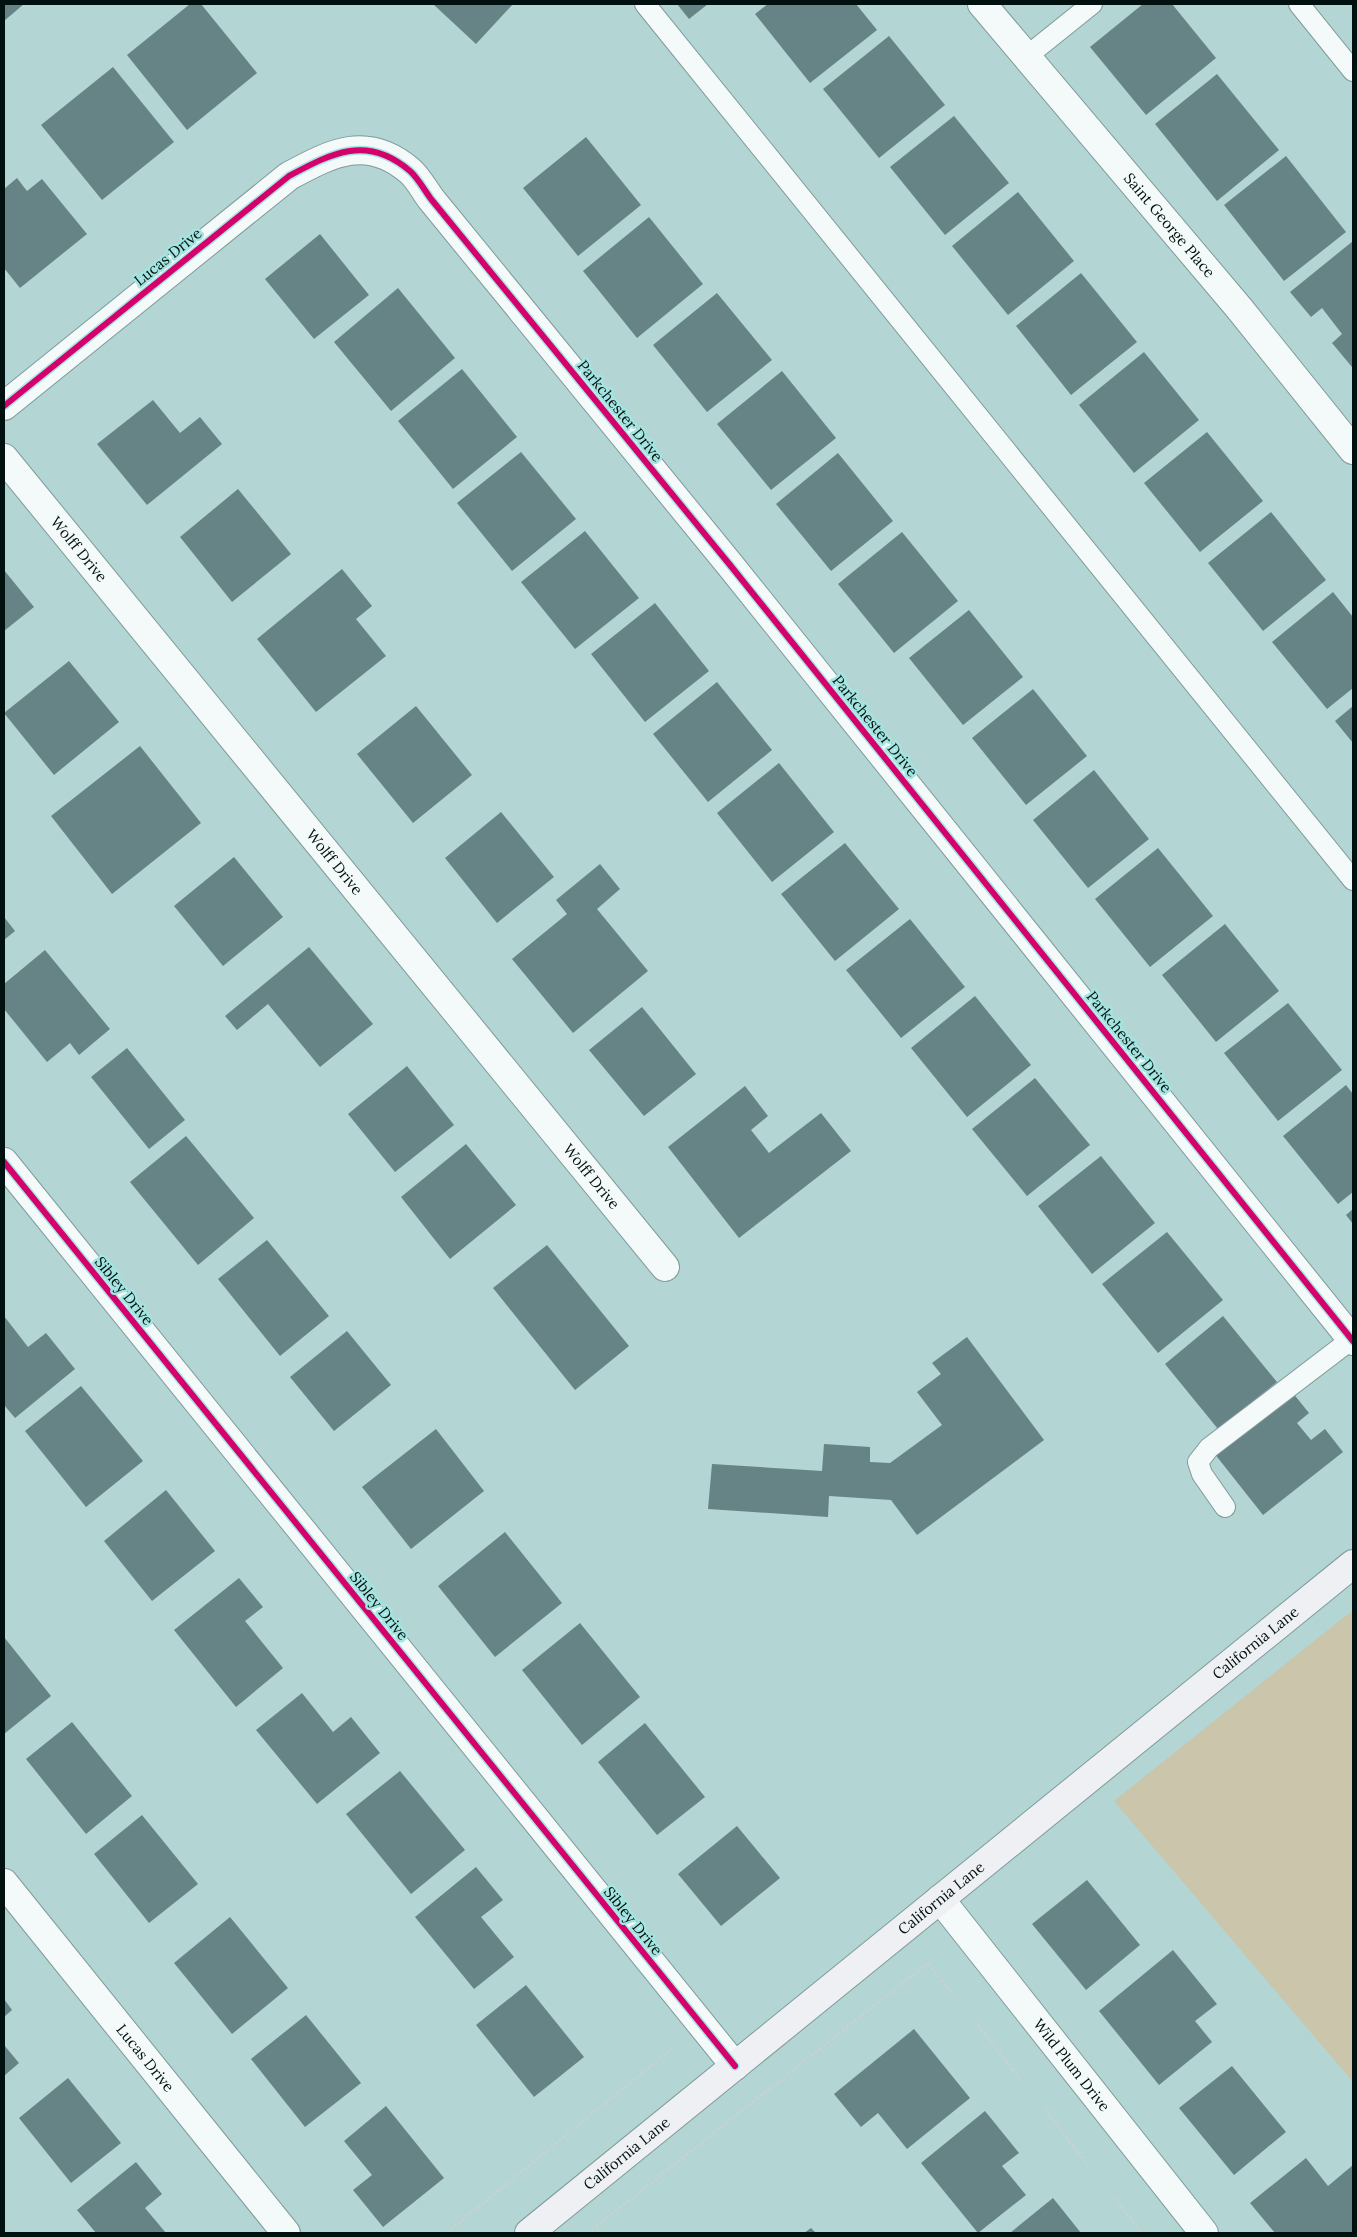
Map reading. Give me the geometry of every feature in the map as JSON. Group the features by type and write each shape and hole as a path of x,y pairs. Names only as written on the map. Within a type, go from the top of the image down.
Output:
{"street":[{"name":"Saint George Place","path":"982,4 1239,308 1353,450"},
{"name":"Lucas Drive","path":"4,406 288,176 327,156 360,148"},
{"name":"Parkchester Drive","path":"360,148 388,157 411,172 730,565 1352,1340"},
{"name":"Wolff Drive","path":"4,458 665,1267"},
{"name":"Sibley Drive","path":"4,1162 735,2066"},
{"name":"California Lane","path":"529,2233 1353,1564"},
{"name":"Lucas Drive","path":"4,1883 286,2233"},
{"name":"Wild Plum Drive","path":"940,1899 1204,2233"}],"lane":[{"path":"645,4 1353,880"},
{"path":"1026,57 1092,4"},
{"path":"1299,4 1353,71"},
{"path":"1225,1507 1202,1474 1198,1462 1209,1448 1352,1340"}],"path":[{"path":"588,2233 928,1964 954,1996"},
{"path":"978,2025 1022,2081"},
{"path":"446,2233 675,2046"},
{"path":"1045,2109 1090,2168"},
{"path":"1114,2198 1142,2233"}],"shaded area":[{"path":"1353,1610 1353,2082 1114,1801"}],"building":[{"path":"4,4 24,4 4,21"},
{"path":"190,4 201,4 257,73 187,130 127,55"},
{"path":"433,4 513,4 476,44"},
{"path":"677,4 708,4 689,19"},
{"path":"768,4 856,4 877,30 810,83 755,14"},
{"path":"1143,4 1172,4 1216,58 1146,115 1090,47"},
{"path":"889,36 945,105 879,158 823,89"},
{"path":"113,67 174,142 102,200 41,125"},
{"path":"1217,74 1279,150 1217,201 1155,124"},
{"path":"954,116 1009,183 945,235 890,167"},
{"path":"586,137 641,205 578,256 523,188"},
{"path":"1286,156 1346,232 1284,281 1224,205"},
{"path":"17,178 27,191 42,179 87,234 20,288 4,268 4,189"},
{"path":"1018,192 1074,261 1008,315 952,246"},
{"path":"649,217 703,284 637,338 583,271"},
{"path":"320,234 369,295 314,339 265,279"},
{"path":"1353,241 1352,367 1332,343 1342,334 1322,308 1311,317 1290,292"},
{"path":"1081,273 1137,342 1071,395 1016,326"},
{"path":"398,288 455,358 391,411 334,342"},
{"path":"717,293 772,360 707,412 653,345"},
{"path":"1144,352 1199,420 1134,473 1079,405"},
{"path":"462,369 517,437 453,489 398,421"},
{"path":"782,371 836,438 771,490 717,424"},
{"path":"153,400 180,433 200,417 222,444 147,505 97,444"},
{"path":"1207,432 1263,501 1200,552 1144,483"},
{"path":"521,452 576,519 512,571 457,503"},
{"path":"838,453 893,521 831,571 776,504"},
{"path":"238,489 291,554 232,602 180,537"},
{"path":"1271,512 1326,580 1263,631 1208,563"},
{"path":"585,531 639,598 575,649 521,582"},
{"path":"902,532 958,601 894,653 838,584"},
{"path":"342,569 372,606 356,619 386,656 316,712 257,639"},
{"path":"4,570 34,607 4,631"},
{"path":"1333,592 1353,617 1353,688 1327,709 1272,642"},
{"path":"655,603 709,671 645,722 591,654"},
{"path":"969,610 1023,677 963,725 909,658"},
{"path":"69,661 119,722 54,775 4,713"},
{"path":"717,682 772,750 708,802 653,734"},
{"path":"1033,689 1087,756 1026,805 972,738"},
{"path":"416,706 472,775 413,823 357,754"},
{"path":"1353,706 1353,743 1335,721"},
{"path":"140,746 201,823 112,894 51,816"},
{"path":"779,763 834,832 772,882 717,813"},
{"path":"1094,770 1149,839 1088,888 1033,820"},
{"path":"501,812 554,877 497,923 445,858"},
{"path":"845,843 899,909 835,961 781,894"},
{"path":"1158,848 1213,916 1150,967 1095,899"},
{"path":"234,857 283,917 223,966 174,906"},
{"path":"600,864 620,889 597,909 648,971 573,1033 512,959 567,914 556,900"},
{"path":"4,917 15,931 4,940"},
{"path":"910,919 965,987 901,1038 846,970"},
{"path":"1225,924 1279,991 1216,1042 1162,975"},
{"path":"309,947 373,1024 320,1067 268,1004 237,1030 225,1016"},
{"path":"45,950 110,1029 79,1055 70,1043 47,1062 4,1009 4,984"},
{"path":"975,996 1031,1065 967,1117 911,1048"},
{"path":"1288,1003 1342,1070 1278,1121 1224,1053"},
{"path":"642,1007 696,1074 644,1116 589,1050"},
{"path":"127,1048 185,1120 149,1149 91,1077"},
{"path":"407,1066 454,1125 395,1172 348,1114"},
{"path":"1035,1078 1090,1145 1027,1196 972,1129"},
{"path":"1346,1085 1353,1094 1353,1192 1338,1204 1283,1136"},
{"path":"745,1086 768,1116 751,1130 769,1153 821,1113 851,1151 739,1238 668,1147"},
{"path":"186,1136 254,1218 198,1265 130,1182"},
{"path":"466,1144 516,1205 450,1259 401,1197"},
{"path":"1101,1156 1155,1223 1092,1274 1038,1206"},
{"path":"1353,1209 1353,1224 1346,1215"},
{"path":"1167,1232 1223,1300 1158,1353 1102,1284"},
{"path":"267,1240 329,1316 280,1356 218,1279"},
{"path":"547,1245 629,1346 575,1390 493,1288"},
{"path":"4,1316 28,1347 46,1333 75,1369 15,1418 4,1405"},
{"path":"1223,1316 1277,1382 1218,1429 1165,1364"},
{"path":"347,1331 391,1385 334,1431 290,1377"},
{"path":"967,1337 1044,1440 917,1535 891,1500 829,1496 828,1517 708,1509 712,1464 822,1471 824,1444 870,1447 870,1462 890,1463 942,1425 917,1392 941,1374 932,1363"},
{"path":"81,1386 143,1461 86,1507 25,1431"},
{"path":"1292,1392 1309,1413 1297,1423 1311,1440 1325,1429 1343,1452 1263,1515 1214,1453"},
{"path":"436,1429 484,1491 411,1549 362,1487"},
{"path":"166,1490 215,1551 152,1601 104,1541"},
{"path":"505,1532 562,1603 495,1657 438,1586"},
{"path":"239,1578 263,1607 245,1621 283,1668 236,1707 174,1630"},
{"path":"580,1623 640,1697 582,1745 522,1670"},
{"path":"4,1637 51,1696 4,1734"},
{"path":"302,1693 333,1732 351,1717 380,1753 317,1804 256,1730"},
{"path":"72,1722 132,1796 86,1834 26,1759"},
{"path":"645,1723 705,1797 657,1835 598,1762"},
{"path":"400,1771 465,1850 411,1894 346,1814"},
{"path":"142,1815 198,1884 149,1923 94,1854"},
{"path":"737,1826 780,1878 721,1926 678,1874"},
{"path":"476,1867 503,1900 481,1917 514,1957 474,1989 415,1917"},
{"path":"1087,1880 1140,1945 1086,1990 1032,1924"},
{"path":"230,1917 288,1988 232,2034 174,1963"},
{"path":"1173,1950 1217,2004 1195,2021 1212,2042 1159,2085 1099,2011"},
{"path":"526,1985 584,2057 534,2097 476,2025"},
{"path":"4,1999 12,2010 4,2017"},
{"path":"306,2015 361,2083 305,2127 251,2059"},
{"path":"914,2029 970,2098 907,2149 878,2113 861,2127 834,2094"},
{"path":"4,2045 19,2063 4,2076"},
{"path":"1232,2066 1286,2132 1234,2175 1179,2108"},
{"path":"68,2078 121,2143 71,2183 19,2118"},
{"path":"386,2106 444,2178 383,2227 353,2190 372,2175 344,2141"},
{"path":"985,2111 1019,2153 1002,2166 1026,2195 978,2233 921,2163"},
{"path":"1306,2158 1328,2186 1353,2165 1353,2233 1275,2233 1250,2203"},
{"path":"136,2162 162,2194 145,2208 166,2233 96,2233 77,2210"},
{"path":"1053,2198 1081,2233 1010,2233"},
{"path":"811,2228 816,2233 804,2233"}],"cycle path":[{"path":"4,406 289,176 320,160 350,151 364,150 379,153 410,171 730,565 1353,1341"},
{"path":"4,1162 735,2066"}]}
